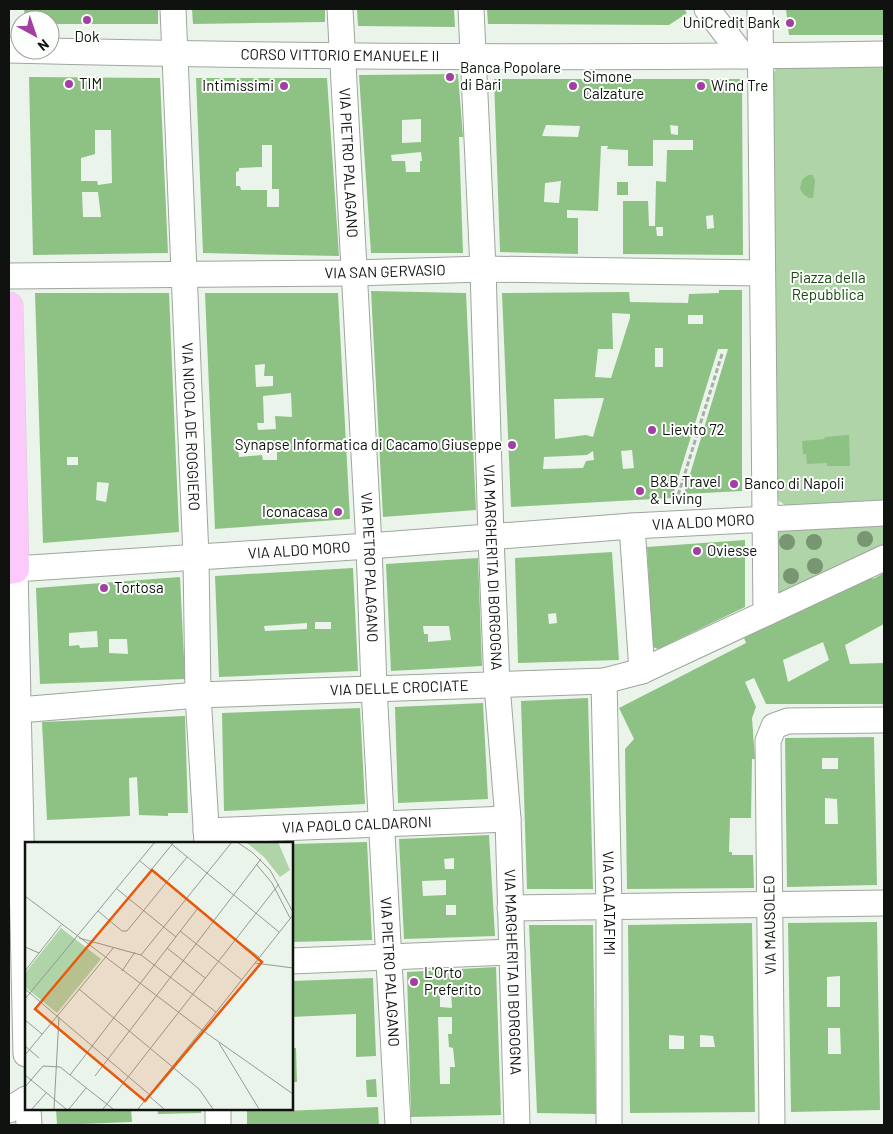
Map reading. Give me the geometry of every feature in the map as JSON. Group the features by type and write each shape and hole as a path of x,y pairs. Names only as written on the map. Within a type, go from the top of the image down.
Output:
{"main road":[{"path":"9,306 12,570"}],"street":[{"name":"VIA NICOLA DE ROGGIERO","path":"173,9 196,557 198,695 207,837"},
{"name":"VIA PIETRO PALAGANO","path":"340,9 398,1125"},
{"name":"VIA MARGHERITA DI BORGOGNA","path":"471,9 483,269 497,685 508,818 517,1125"},
{"path":"708,9 752,56 884,54"},
{"path":"760,9 752,56 762,273 766,613 884,558"},
{"name":"CORSO VITTORIO EMANUELE II","path":"9,50 174,54 752,56"},
{"name":"VIA SAN GERVASIO","path":"9,276 354,273 483,269 762,273"},
{"path":"764,519 884,513"},
{"name":"VIA ALDO MORO","path":"12,570 632,526 764,519"},
{"path":"632,526 642,671"},
{"path":"12,570 19,710 25,969"},
{"name":"VIA DELLE CROCIATE","path":"19,710 198,695 604,680 642,671 766,613"},
{"name":"VIA CALATAFIMI","path":"604,680 609,907 609,1125"},
{"name":"VIA MAUSOLEO","path":"772,1125 768,741 774,726 788,721 884,720"},
{"name":"VIA PAOLO CALDARONI","path":"207,837 381,823 508,818"},
{"path":"510,908 884,904"},
{"path":"292,961 512,952"},
{"path":"9,1110 25,1100"},
{"path":"28,1109 28,1125"},
{"path":"218,1109 218,1125"}],"path":[{"path":"670,524 722,354"}],"green space":[{"name":"Piazza della Repubblica","path":"784,65 884,65 884,503 788,507 779,501 773,493 770,80 776,69"},
{"path":"884,519 884,548 772,600 770,525"}],"building":[{"path":"158,9 158,24 60,24 60,10 24,10"},
{"path":"192,9 325,9 325,22 193,24"},
{"path":"357,9 454,9 455,27 358,26"},
{"path":"487,9 684,9 687,13 669,25 488,24"},
{"path":"786,9 884,9 884,35 789,35"},
{"path":"458,74 463,137 459,137 463,253 371,253 359,75","holes":["421,119 421,142 402,143 402,120","421,152 420,172 406,172 405,161 392,161 391,155"]},
{"path":"29,77 160,78 168,253 33,255","holes":["95,130 111,130 112,183 98,185 97,181 81,181 81,158 95,154","82,192 98,192 101,217 83,217"]},
{"path":"196,78 327,78 339,256 203,253","holes":["262,145 272,145 272,189 279,189 279,207 267,207 267,190 241,190 240,186 236,186 236,172 239,171 239,168 262,167"]},
{"path":"494,79 742,79 743,255 623,254 623,201 648,201 649,226 655,226 656,181 666,182 667,150 693,150 693,140 653,140 653,166 628,166 628,150 607,149 608,146 601,146 598,211 567,210 567,218 578,218 578,254 500,252","holes":["546,125 580,126 578,137 542,136","670,125 678,126 678,135 671,134","561,181 559,203 544,202 545,183","713,215 714,228 707,229 706,216","656,227 663,227 663,236 657,236"]},
{"path":"808,175 813,175 815,181 813,198 804,195 800,189 802,180"},
{"path":"617,182 628,182 628,195 617,195"},
{"path":"719,290 742,290 742,491 684,494 728,349 718,349 672,498 511,507 502,293 629,292 630,302 688,303 689,294 719,293","holes":["612,313 630,314 611,378 595,377 598,349 613,349","688,315 703,315 703,324 688,324","655,348 663,348 663,367 655,367","604,398 593,437 586,435 555,439 554,399","632,450 634,468 623,469 621,451","593,451 594,460 586,461 583,468 543,469 544,457 587,455"]},
{"path":"371,291 466,293 476,510 383,517"},
{"path":"35,293 169,293 179,532 43,543","holes":["67,457 78,457 78,465 67,465","97,482 109,483 106,502 96,500"]},
{"path":"205,293 338,293 350,519 215,529","holes":["265,364 264,376 273,376 273,386 256,387 255,365","291,393 292,417 275,416 276,429 258,430 257,423 264,423 263,396","268,444 268,449 277,449 277,460 263,460 262,455 239,457 238,445"]},
{"path":"849,435 850,466 827,466 827,463 807,464 806,454 803,454 802,441"},
{"path":"745,540 745,607 658,649 653,647 647,547"},
{"path":"612,552 619,660 518,663 515,558","holes":["556,613 557,623 549,624 548,614"]},
{"path":"478,558 482,666 391,671 386,564","holes":["423,626 449,626 451,640 428,642 428,634 424,634"]},
{"path":"353,568 358,671 219,677 215,576","holes":["315,622 331,622 331,629 315,629","307,623 307,629 265,631 264,626"]},
{"path":"884,573 884,624 845,645 850,664 884,663 884,704 766,704 754,678 745,682 756,707 752,718 755,759 752,759 751,818 730,818 729,852 732,852 732,855 753,855 754,888 627,889 625,749 634,739 619,708 746,643 744,638 872,576 873,579","holes":["823,642 829,660 788,682 783,660"]},
{"path":"180,577 185,679 40,684 36,588","holes":["97,631 98,647 80,648 79,645 69,646 69,633","109,639 127,639 128,654 109,653"]},
{"path":"588,698 593,889 527,889 521,701"},
{"path":"483,703 488,799 398,803 395,707"},
{"path":"360,708 365,804 224,811 222,713"},
{"path":"185,716 188,813 168,813 168,816 139,815 137,777 129,778 130,816 47,820 42,722"},
{"path":"874,737 877,885 787,887 785,738","holes":["822,758 838,758 838,769 822,769","825,798 837,799 838,824 825,824"]},
{"path":"489,835 495,936 404,939 399,839","holes":["454,858 454,869 445,869 444,859","446,880 446,895 423,896 422,881","446,905 456,905 456,915 446,915"]},
{"path":"367,842 372,940 292,942 292,844"},
{"path":"877,922 880,1110 791,1112 788,923","holes":["840,976 840,1007 827,1007 827,977","828,1028 840,1028 841,1054 828,1054"]},
{"path":"752,923 755,1112 630,1113 628,925","holes":["669,1035 684,1036 684,1049 669,1049","700,1035 713,1036 715,1047 700,1047"]},
{"path":"529,925 593,925 596,1114 537,1113"},
{"path":"496,967 501,1115 411,1117 407,972","holes":["451,993 452,1008 440,1007 440,994","438,1017 452,1017 452,1034 448,1034 449,1047 453,1048 455,1067 450,1067 450,1084 440,1084"]},
{"path":"373,978 376,1056 356,1057 356,1014 292,1017 292,981"},
{"path":"292,1048 296,1048 297,1082 292,1082"},
{"path":"376,1079 377,1097 367,1097 366,1080"},
{"path":"378,1107 379,1125 247,1125 247,1109 285,1109 285,1111"},
{"path":"56,1109 131,1109 132,1122 57,1125"},
{"path":"157,1109 201,1109 201,1113 158,1114"}],"place":[{"name":"Dok","path":"87,20"},
{"name":"UniCredit Bank","path":"790,23"},
{"name":"Banca Popolare di Bari","path":"450,77"},
{"name":"TIM","path":"69,84"},
{"name":"Intimissimi","path":"284,86"},
{"name":"Simone Calzature","path":"573,86"},
{"name":"Wind Tre","path":"701,86"},
{"name":"Lievito 72","path":"652,430"},
{"name":"Synapse Informatica di Cacamo Giuseppe","path":"512,445"},
{"name":"Banco di Napoli","path":"734,484"},
{"name":"B&B Travel & Living","path":"640,491"},
{"name":"Iconacasa","path":"338,512"},
{"name":"Oviesse","path":"697,551"},
{"name":"Tortosa","path":"104,588"},
{"name":"L'Orto Preferito","path":"414,982"}]}
